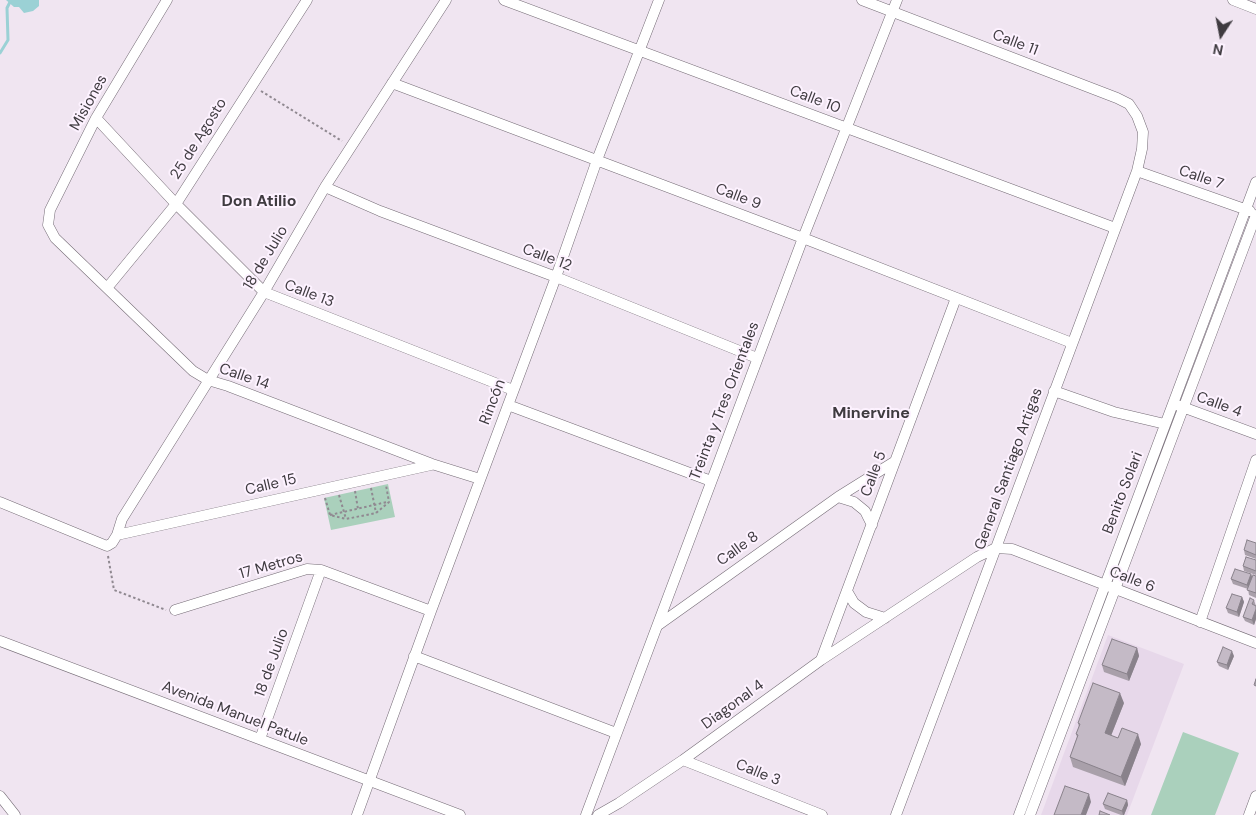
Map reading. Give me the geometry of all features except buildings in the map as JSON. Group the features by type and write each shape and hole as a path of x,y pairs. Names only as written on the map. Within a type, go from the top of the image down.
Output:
{"street":[{"name":"Misiones","path":"48,225 50,210 96,118 167,0"},
{"name":"25 de Agosto","path":"107,288 176,204 307,0"},
{"name":"18 de Julio","path":"107,546 112,543 117,535 122,520 264,292 325,186 446,0"},
{"name":"Calle 10","path":"504,0 1115,228"},
{"name":"Rincón","path":"356,815 556,277 597,160 659,0"},
{"name":"Calle 11","path":"862,0 1129,104 1138,116 1143,132"},
{"name":"Treinta y Tres Orientales","path":"586,815 803,238 897,0"},
{"path":"1233,0 1256,9"},
{"name":"Calle 9","path":"392,83 803,238 1072,343"},
{"name":"Calle 13","path":"96,118 176,204 264,292 513,390"},
{"name":"General Santiago Artigas","path":"896,815 1137,171 1142,149 1143,132"},
{"name":"Calle 7","path":"1137,171 1256,214"},
{"name":"Benito Solari","path":"1030,815 1165,424 1178,406 1256,182"},
{"name":"Calle 12","path":"325,186 380,211 556,277 758,358"},
{"name":"Benito Solari","path":"1019,815 1110,587 1178,406 1256,214"},
{"name":"Calle 14","path":"48,225 55,238 192,371 208,380 432,464 480,479"},
{"name":"Calle 5","path":"821,660 956,298"},
{"path":"1054,391 1114,412 1165,424"},
{"path":"508,405 711,480"},
{"name":"Calle 4","path":"1178,406 1256,434"},
{"path":"1200,622 1256,460"},
{"name":"Calle 8","path":"656,626 838,497 894,462"},
{"name":"Calle 15","path":"117,535 432,464"},
{"path":"838,497 854,502 866,511 872,525"},
{"path":"0,502 107,546"},
{"name":"Calle 6","path":"996,548 1012,549 1256,643"},
{"name":"Diagonal 4","path":"598,815 683,760 821,660 977,557 996,548"},
{"name":"17 Metros","path":"175,610 307,569 321,570 431,612"},
{"name":"18 de Julio","path":"260,739 321,570"},
{"path":"847,591 854,603 866,612 885,618"},
{"name":"Avenida Manuel Patule","path":"0,641 460,815"},
{"path":"414,656 616,733"},
{"name":"Calle 3","path":"683,760 822,815"},
{"path":"0,796 15,815"},
{"path":"1250,815 1256,796"}],"path":[{"path":"251,86 350,146"},
{"path":"384,475 389,502"},
{"path":"369,478 376,513"},
{"path":"353,482 358,509"},
{"path":"336,486 346,519"},
{"path":"323,489 330,515"},
{"path":"330,515 389,502"},
{"path":"330,515 346,519 376,513 389,502"},
{"path":"107,546 114,590 165,610 175,610"}],"shaded area":[{"path":"1108,635 1184,664 1127,815 1041,815"}],"green space":[{"path":"388,484 395,517 331,530 324,498"},
{"path":"1183,732 1239,753 1215,815 1151,815"}],"water":[{"path":"6,0 39,0 39,6 33,11 24,13 19,7 14,7"}],"waterway":[{"path":"0,53 8,40 7,8 11,0"}],"district":[{"name":"Don Atilio","path":"259,202"},
{"name":"Minervine","path":"871,414"}]}
